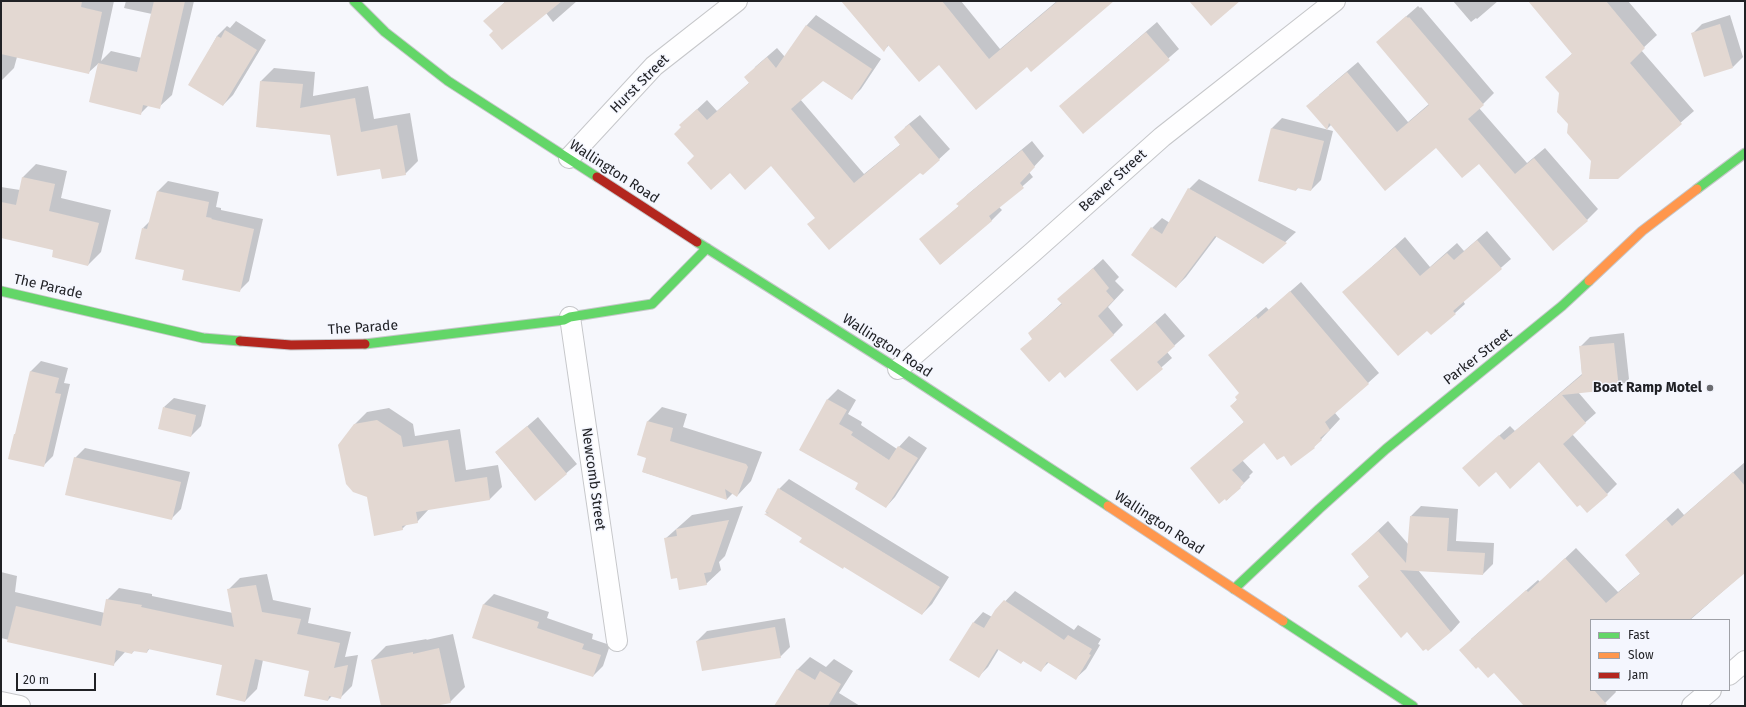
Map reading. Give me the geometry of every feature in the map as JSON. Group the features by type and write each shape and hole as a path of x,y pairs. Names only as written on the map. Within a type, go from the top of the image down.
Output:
{"street":[{"name":"Wallington Road","path":"354,1 385,32 448,81 898,369 1413,706"},
{"name":"Hurst Street","path":"568,158 654,66 737,1"},
{"name":"Beaver Street","path":"898,369 1033,252 1162,137 1335,1"},
{"name":"Parker Street","path":"1234,589 1319,509 1386,450 1562,306 1642,231 1745,153"},
{"name":"The Parade","path":"1,291 203,338 291,345 367,344 564,320 570,317 652,304 707,248"},
{"name":"Newcomb Street","path":"570,317 616,641"},
{"path":"1730,673 1745,661"},
{"path":"1692,706 1710,691"},
{"path":"1,702 20,706"}],"building":[{"path":"1,1 82,1 81,7 102,12 89,74 1,54"},
{"path":"154,1 185,1 160,109 143,105 141,115 89,102 98,63 137,72"},
{"path":"506,1 562,1 502,50 489,35 493,31 483,21"},
{"path":"841,1 942,1 989,59 1058,1 1114,1 1031,72 1027,67 976,110 939,65 919,82 888,45 884,52"},
{"path":"1189,1 1240,1 1211,26"},
{"path":"1528,1 1606,1 1645,48 1630,63 1682,124 1618,179 1589,179 1591,161 1567,133 1568,124 1557,112 1559,93 1545,77 1572,54"},
{"path":"1406,16 1408,18 1409,17 1484,105 1468,119 1515,174 1534,158 1588,221 1553,251 1479,164 1462,178 1436,148 1385,191 1329,123 1327,130 1306,106 1347,72 1397,132 1429,105 1376,42"},
{"path":"1720,24 1733,68 1704,77 1691,33"},
{"path":"806,25 872,69 852,100 823,81 791,109 854,183 900,145 894,137 909,124 940,160 923,175 920,173 829,250 807,224 815,218 771,166 745,190 730,173 711,190 687,163 694,156 674,134 681,127 679,125 697,109 707,120 749,83 744,77 767,57 776,68"},
{"path":"225,30 257,50 223,106 188,85 217,36 221,38"},
{"path":"1146,32 1170,60 1083,134 1059,106"},
{"path":"260,81 303,84 300,108 355,98 361,132 397,125 406,175 382,179 380,169 337,176 330,135 256,127"},
{"path":"1271,128 1324,141 1311,191 1297,188 1296,191 1258,181"},
{"path":"1022,150 1035,167 1020,183 1024,188 989,216 992,221 940,265 919,239 959,206 956,204"},
{"path":"22,177 55,184 49,211 99,223 88,266 52,257 53,250 1,238 1,202 16,205"},
{"path":"1188,188 1287,243 1263,264 1215,236 1176,288 1131,255 1151,227 1162,234"},
{"path":"157,191 209,202 206,217 254,229 240,292 182,280 184,270 135,259 142,228 147,229"},
{"path":"1477,240 1502,269 1453,311 1456,314 1431,335 1427,331 1398,356 1342,292 1395,247 1420,276 1447,253 1454,260"},
{"path":"1093,268 1109,288 1106,291 1114,300 1098,316 1114,335 1065,378 1060,372 1049,382 1020,349 1032,339 1028,333 1062,304 1057,299"},
{"path":"1290,291 1369,384 1325,422 1330,430 1320,438 1322,440 1314,447 1315,448 1291,466 1284,456 1277,460 1264,443 1232,470 1244,483 1240,487 1241,488 1226,501 1225,499 1219,504 1190,468 1244,422 1230,406 1237,400 1235,397 1239,393 1208,355 1256,316 1258,319"},
{"path":"1155,322 1175,346 1157,362 1163,369 1137,391 1110,360"},
{"path":"1614,343 1619,389 1562,395 1586,423 1563,444 1608,495 1587,513 1580,505 1577,507 1539,462 1510,489 1496,472 1479,487 1462,468 1499,435 1504,440 1582,375 1579,346"},
{"path":"30,371 59,378 55,393 61,394 44,467 8,459"},
{"path":"827,399 847,410 839,424 853,432 851,435 889,460 898,446 918,458 886,508 855,489 858,483 799,450"},
{"path":"163,407 196,415 191,437 158,429"},
{"path":"377,420 401,436 403,447 448,440 455,482 487,477 490,500 416,512 418,523 402,526 403,530 374,536 367,497 353,492 346,484 338,445 354,424"},
{"path":"647,421 673,428 670,441 746,464 748,467 737,497 725,489 727,500 642,472 646,458 637,455"},
{"path":"527,426 567,474 535,501 495,452"},
{"path":"74,457 181,482 172,520 65,495"},
{"path":"1733,472 1745,486 1745,573 1690,619 1590,619 1590,691 1595,691 1608,706 1524,706 1494,673 1488,678 1478,667 1476,669 1459,650 1526,590 1528,592 1565,558 1606,603 1640,574 1625,555 1666,519 1672,526"},
{"path":"778,488 940,587 922,615 844,567 843,569 799,542 802,538 764,514 769,513 765,512"},
{"path":"1410,516 1449,518 1447,551 1485,553 1483,575 1400,570 1451,632 1428,651 1426,649 1423,651 1407,632 1401,638 1358,586 1369,577 1351,554 1378,531 1406,563"},
{"path":"729,520 711,572 704,573 707,585 679,590 677,578 671,579 664,538 677,536 676,529"},
{"path":"256,585 262,612 301,619 297,634 340,643 334,668 348,665 341,699 329,696 328,701 304,696 309,671 255,659 245,702 216,695 222,665 148,649 147,653 133,651 132,654 116,650 114,666 7,642 16,606 101,626 106,599 142,605 141,607 234,627 227,589"},
{"path":"1004,600 1064,640 1068,635 1092,649 1089,654 1091,655 1076,680 1047,662 1041,672 1023,661 1021,664 997,649 979,678 949,660 973,622 984,628 995,610"},
{"path":"483,604 539,622 537,628 584,644 582,649 601,655 593,677 472,638"},
{"path":"775,627 781,658 702,671 696,641"},
{"path":"439,648 451,703 435,706 381,706 371,660 413,652 413,654"},
{"path":"797,669 815,680 820,671 841,684 828,706 774,706"}],"traffic: fast":[{"path":"354,1 385,32 448,81 597,177"},
{"path":"1697,189 1745,153"},
{"path":"697,242 898,369 1108,506"},
{"path":"365,344 564,320 570,317 652,304 707,248"},
{"path":"1234,589 1319,509 1386,449 1562,306 1589,281"},
{"path":"1,291 203,338 240,341"},
{"path":"1283,621 1413,706"}],"traffic: slow":[{"path":"1589,281 1642,231 1697,189"},
{"path":"1108,506 1283,621"}],"traffic: jam":[{"path":"597,177 697,242"},
{"path":"240,341 291,345 365,344"}],"place":[{"name":"Boat Ramp Motel","path":"1710,388"}]}
